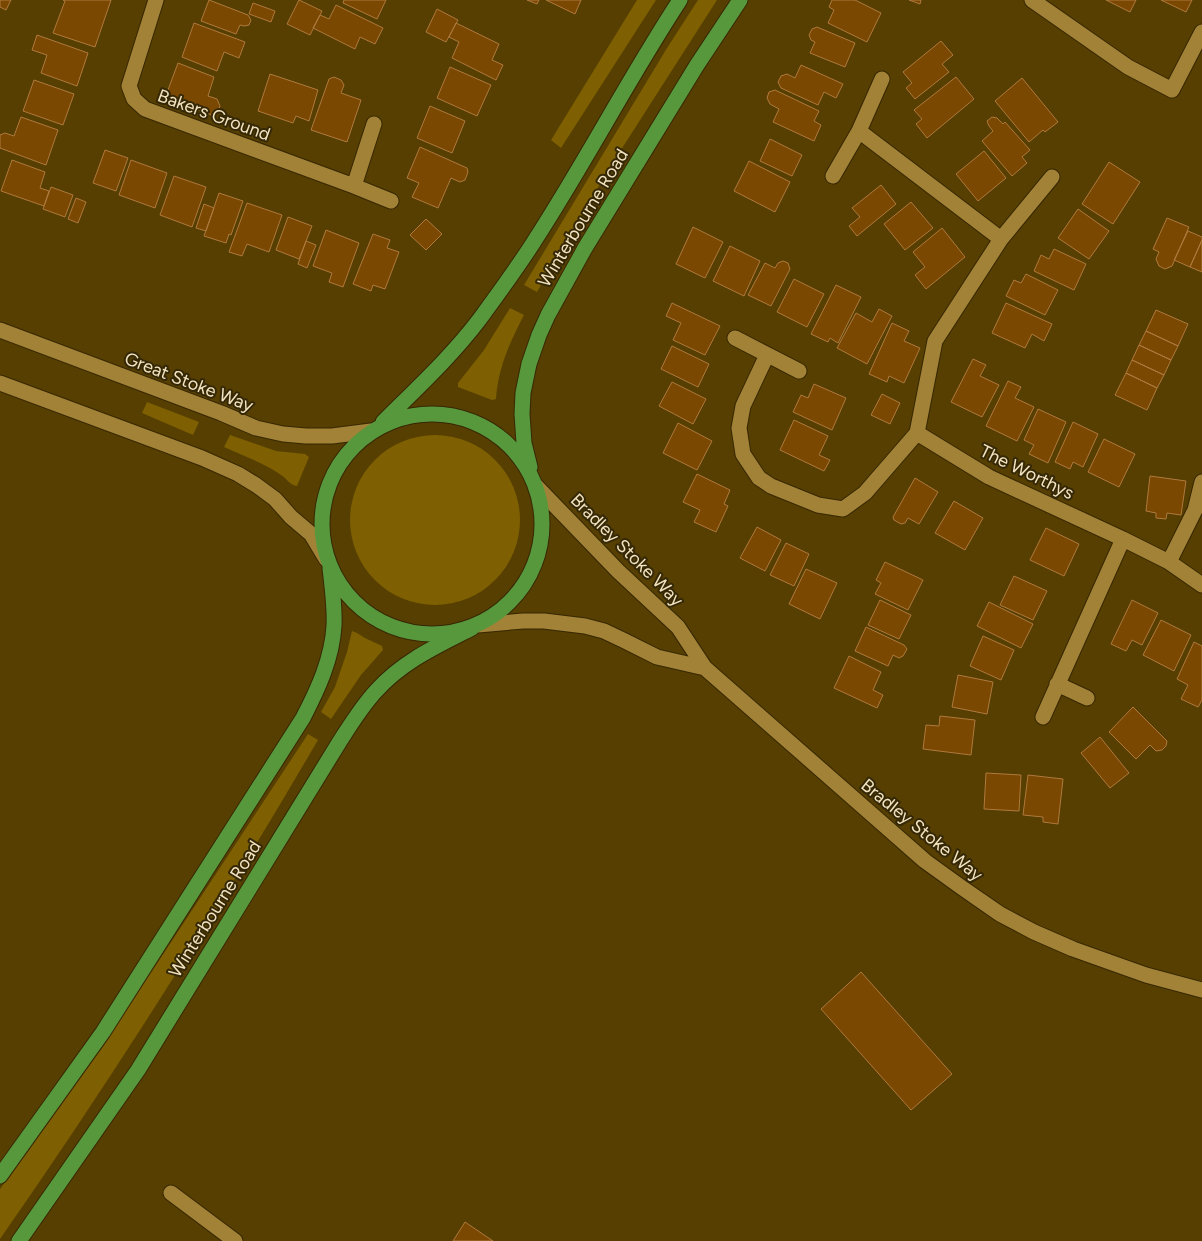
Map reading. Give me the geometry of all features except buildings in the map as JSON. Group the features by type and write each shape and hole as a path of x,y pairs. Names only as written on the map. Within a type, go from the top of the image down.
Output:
{"main road":[{"name":"Winterbourne Road","path":"0,1176 103,1032 295,730 316,693 332,646 334,625 334,597 320,524 327,488 344,456 449,357 478,321 540,232 655,38 680,0"},
{"name":"Winterbourne Road","path":"19,1241 138,1070 362,708 386,681 414,659 506,607 527,582 539,551 542,518 524,443 523,393 529,364 539,336 548,315 586,248 692,73 740,0"},
{"path":"374,429 406,416 436,413 466,418 493,431 516,451 534,481"},
{"path":"328,564 347,597 373,619 396,629 404,632 438,635 475,626"}],"street":[{"name":"Bakers Ground","path":"156,0 129,86 134,99 145,109 354,186 391,202"},
{"path":"1032,0 1128,67 1172,90 1202,32"},
{"path":"833,176 859,131 882,80"},
{"path":"354,186 374,124"},
{"path":"859,131 1001,239"},
{"path":"767,355 743,406 739,428 743,454 759,478 771,486 818,505 843,509 865,493 917,433 935,341 1001,239 1052,176"},
{"name":"Great Stoke Way","path":"0,330 256,428 283,434 306,436 332,436 374,429"},
{"path":"735,338 799,371"},
{"path":"0,383 202,458 238,474 275,499 291,517 311,534 328,564"},
{"name":"The Worthys","path":"917,433 989,476 1169,562 1202,585"},
{"name":"Bradley Stoke Way","path":"534,481 618,571 678,627 705,668 925,861 1000,914 1072,950 1146,975 1202,990"},
{"path":"1169,562 1195,510 1202,482"},
{"path":"1043,717 1123,539"},
{"name":"Bradley Stoke Way","path":"475,626 496,622 537,621 585,626 604,631 657,657 705,668"},
{"path":"1057,684 1087,698"},
{"path":"171,1192 236,1241"}],"shaded area":[{"path":"637,0 656,0 561,148 551,140"},
{"path":"698,0 717,0 610,167 537,292 524,285 667,48"},
{"path":"510,308 524,315 514,335 499,377 496,399 492,400 458,387 458,383 484,350"},
{"path":"147,402 199,422 193,435 142,413"},
{"path":"230,435 276,451 305,454 309,457 297,486 268,467 224,447"},
{"path":"435,435 460,439 475,445 495,460 510,480 518,503 520,520 516,545 510,560 495,580 475,595 452,603 435,605 410,601 395,595 375,580 360,560 352,537 350,520 354,495 360,480 375,460 395,445 418,437"},
{"path":"352,631 382,646 383,650 361,675 331,719 321,712 335,687"},
{"path":"308,734 318,740 242,867 124,1055 0,1239 0,1189 100,1050"}]}
